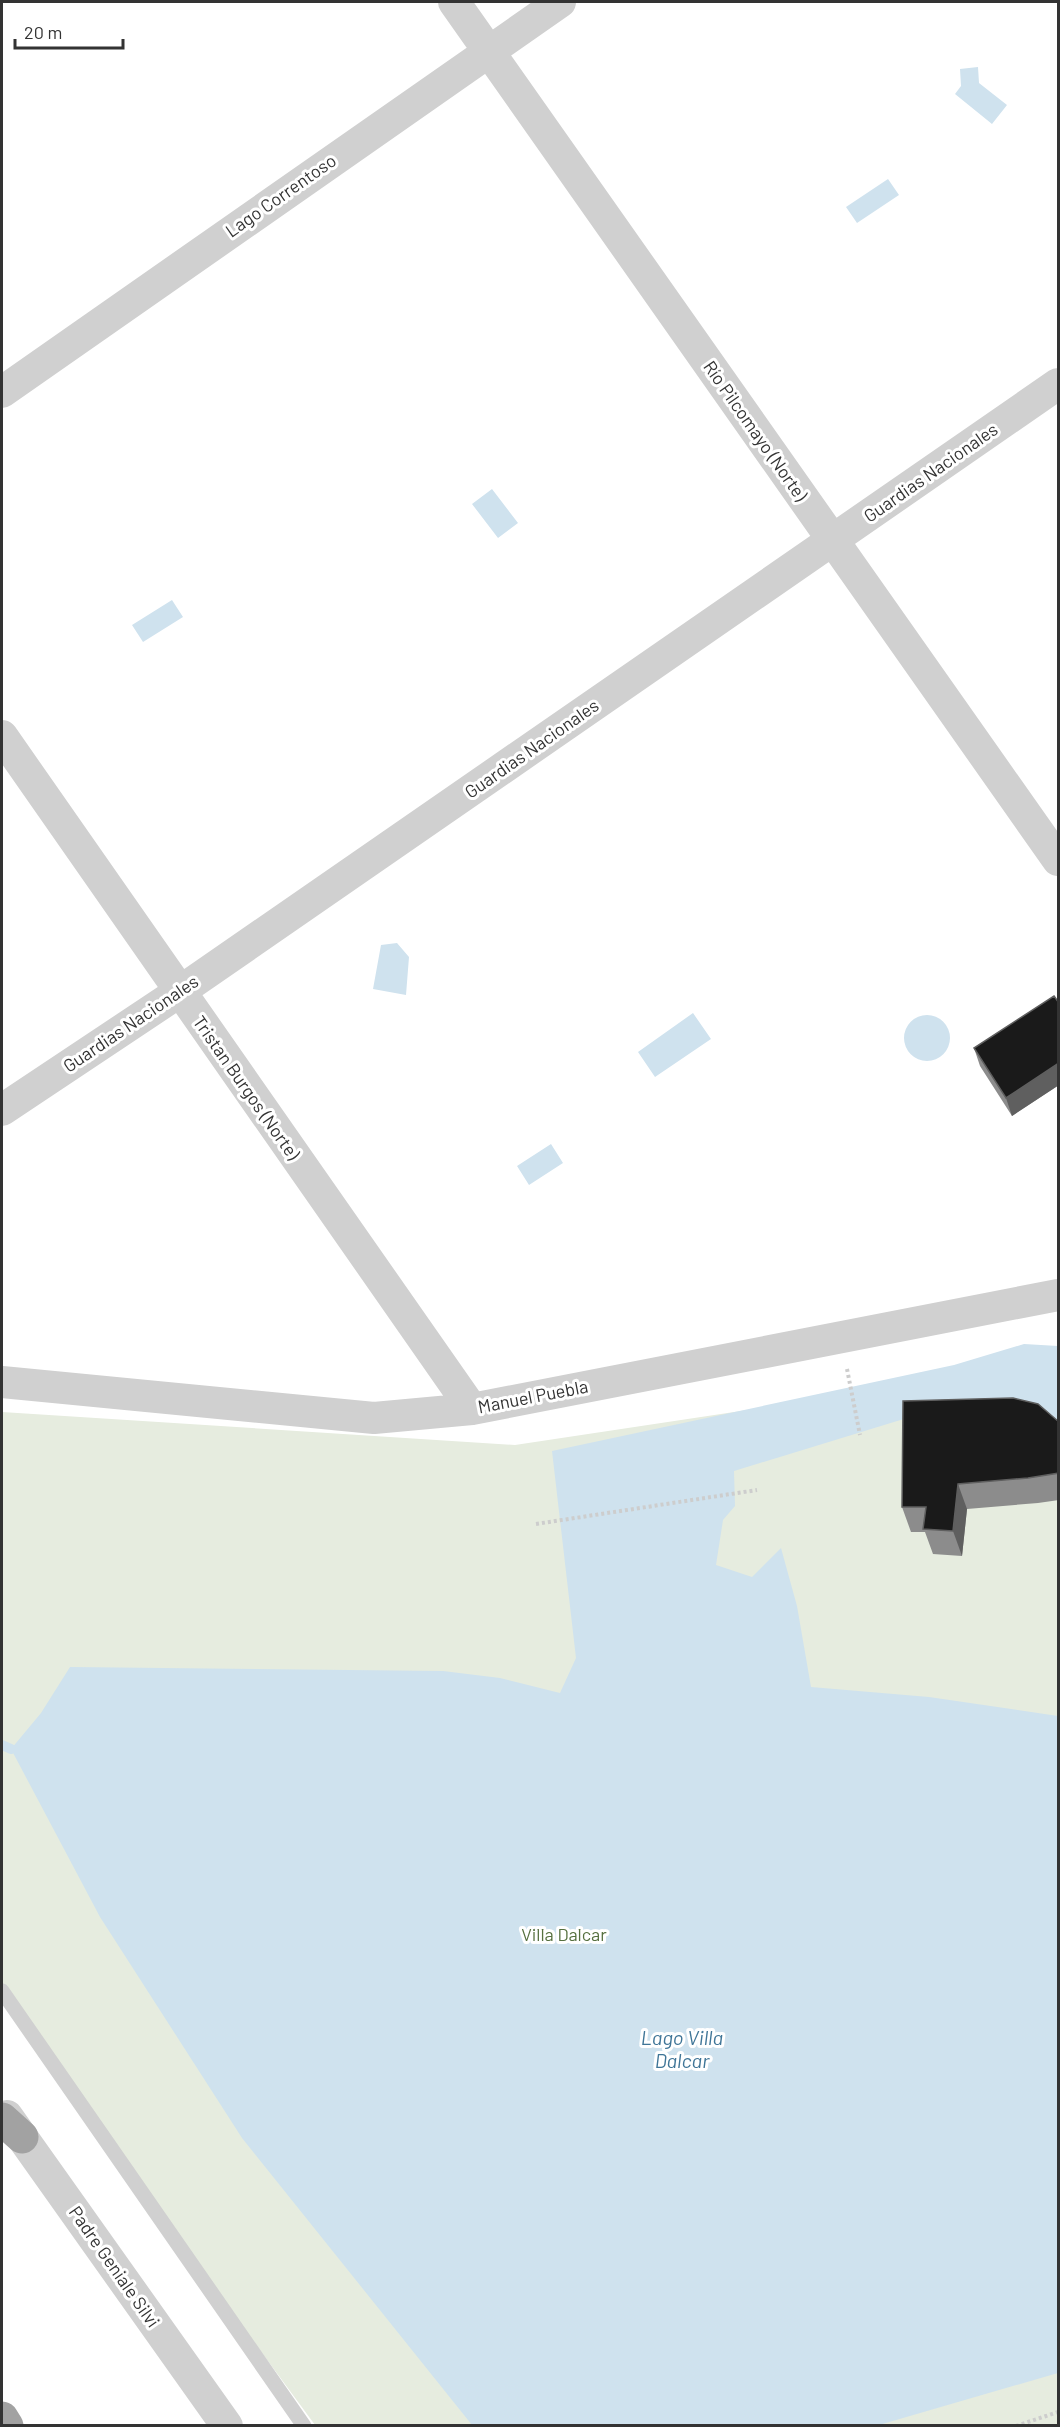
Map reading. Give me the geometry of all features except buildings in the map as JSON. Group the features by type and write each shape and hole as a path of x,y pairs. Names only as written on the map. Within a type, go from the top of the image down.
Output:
{"highway":[{"path":"2,2418 7,2426"}],"street":[{"name":"Río Pilcomayo (Norte)","path":"454,2 1059,860"},
{"name":"Lago Correntoso","path":"2,392 560,2"},
{"name":"Guardias Nacionales","path":"2,1110 179,992 1059,384"},
{"name":"Tristan Burgos (Norte)","path":"2,736 472,1409"},
{"name":"Manuel Puebla","path":"2,1382 374,1418 472,1409 1059,1295"},
{"name":"Padre Geniale Silvi","path":"2,2108 12,2128 227,2426"}],"lane":[{"path":"2,1991 304,2426"}],"path":[{"path":"846,1362 860,1435"},
{"path":"536,1524 758,1490"},
{"path":"1016,2426 1059,2412"}],"green space":[{"name":"Lago Villa Dalcar","path":"1058,1363 1058,2425 315,2425 2,1999 2,1412 515,1445"}],"water":[{"path":"978,67 979,83 1007,105 992,124 955,94 961,86 960,69"},
{"path":"888,179 899,195 857,223 846,207"},
{"path":"492,489 518,523 498,538 472,504"},
{"path":"172,600 183,617 143,642 132,625"},
{"path":"397,943 409,957 406,995 373,989 381,945"},
{"path":"693,1013 711,1039 655,1077 638,1052"},
{"path":"927,1015 943,1022 950,1038 943,1054 927,1061 911,1054 904,1038 911,1022"},
{"path":"551,1144 563,1163 529,1185 517,1166"},
{"name":"Lago Villa Dalcar","path":"1024,1344 1058,1346 1058,1424 920,1414 734,1471 735,1506 723,1520 716,1565 752,1577 781,1548 797,1606 811,1687 929,1697 1058,1716 1058,2373 879,2425 472,2425 242,2138 100,1917 11,1749 41,1713 70,1667 443,1671 500,1678 560,1693 576,1658 552,1451 954,1365"}],"waterway":[{"path":"2,1745 11,1749"}],"park label":[{"name":"Villa Dalcar","path":"564,1935"}]}
